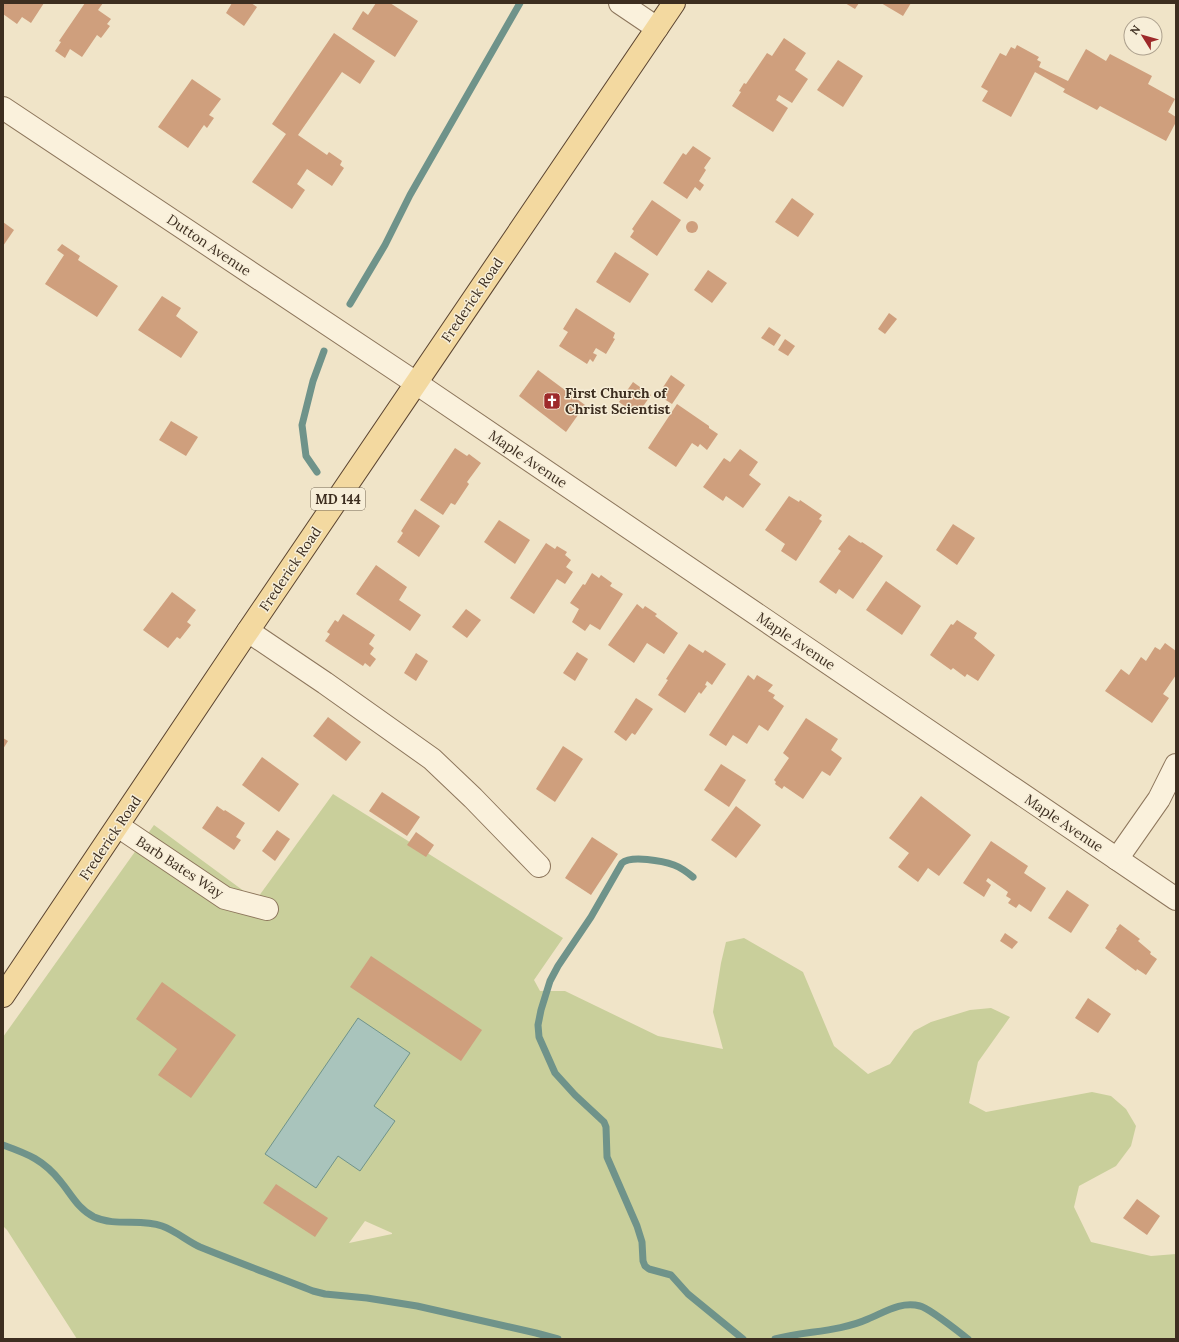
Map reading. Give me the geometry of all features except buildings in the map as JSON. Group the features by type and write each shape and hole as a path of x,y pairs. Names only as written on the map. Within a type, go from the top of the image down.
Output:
{"main road":[{"name":"Frederick Road","path":"3,996 248,631 674,3"}],"street":[{"path":"620,3 657,28"},
{"name":"Dutton Avenue","path":"3,108 416,383"},
{"name":"Maple Avenue","path":"416,383 1176,899"},
{"path":"248,631 325,683 432,759 473,798 539,866"},
{"path":"1116,859 1159,799 1176,765"},
{"name":"Barb Bates Way","path":"118,826 225,898 267,909"}],"green space":[{"path":"333,794 563,938 534,980 540,991 565,991 658,1036 723,1049 713,1012 721,963 726,942 744,938 803,972 834,1046 868,1074 890,1064 914,1031 931,1022 970,1010 991,1008 1010,1017 978,1062 969,1103 986,1112 1092,1092 1111,1096 1126,1109 1136,1126 1131,1146 1116,1166 1079,1186 1074,1207 1091,1242 1151,1256 1176,1254 1176,1339 77,1339 3,1226 3,1037 154,825 256,900","holes":["365,1221 392,1234 349,1243"]}],"water":[{"path":"358,1018 410,1053 374,1106 395,1121 360,1171 338,1156 316,1188 265,1154"}],"waterway":[{"path":"350,304 385,245 410,195 520,3"},
{"path":"317,472 306,456 302,425 313,381 324,351"},
{"path":"693,877 680,867 662,862 632,859 622,863 591,917 558,966 550,981 538,1025 539,1037 555,1073 575,1095 604,1122 606,1127 607,1157 637,1226 642,1242 643,1261 645,1266 649,1269 671,1275 688,1294 743,1339"},
{"path":"3,1145 20,1151 42,1163 55,1174 75,1201 88,1214 102,1220 111,1222 146,1223 162,1226 200,1247 313,1291 325,1294 367,1298 417,1306 558,1339"},
{"path":"775,1339 834,1329 857,1323 893,1308 906,1305 920,1306 930,1311 968,1339"}],"place":[{"name":"First Church of Christ Scientist","path":"552,401"}]}
